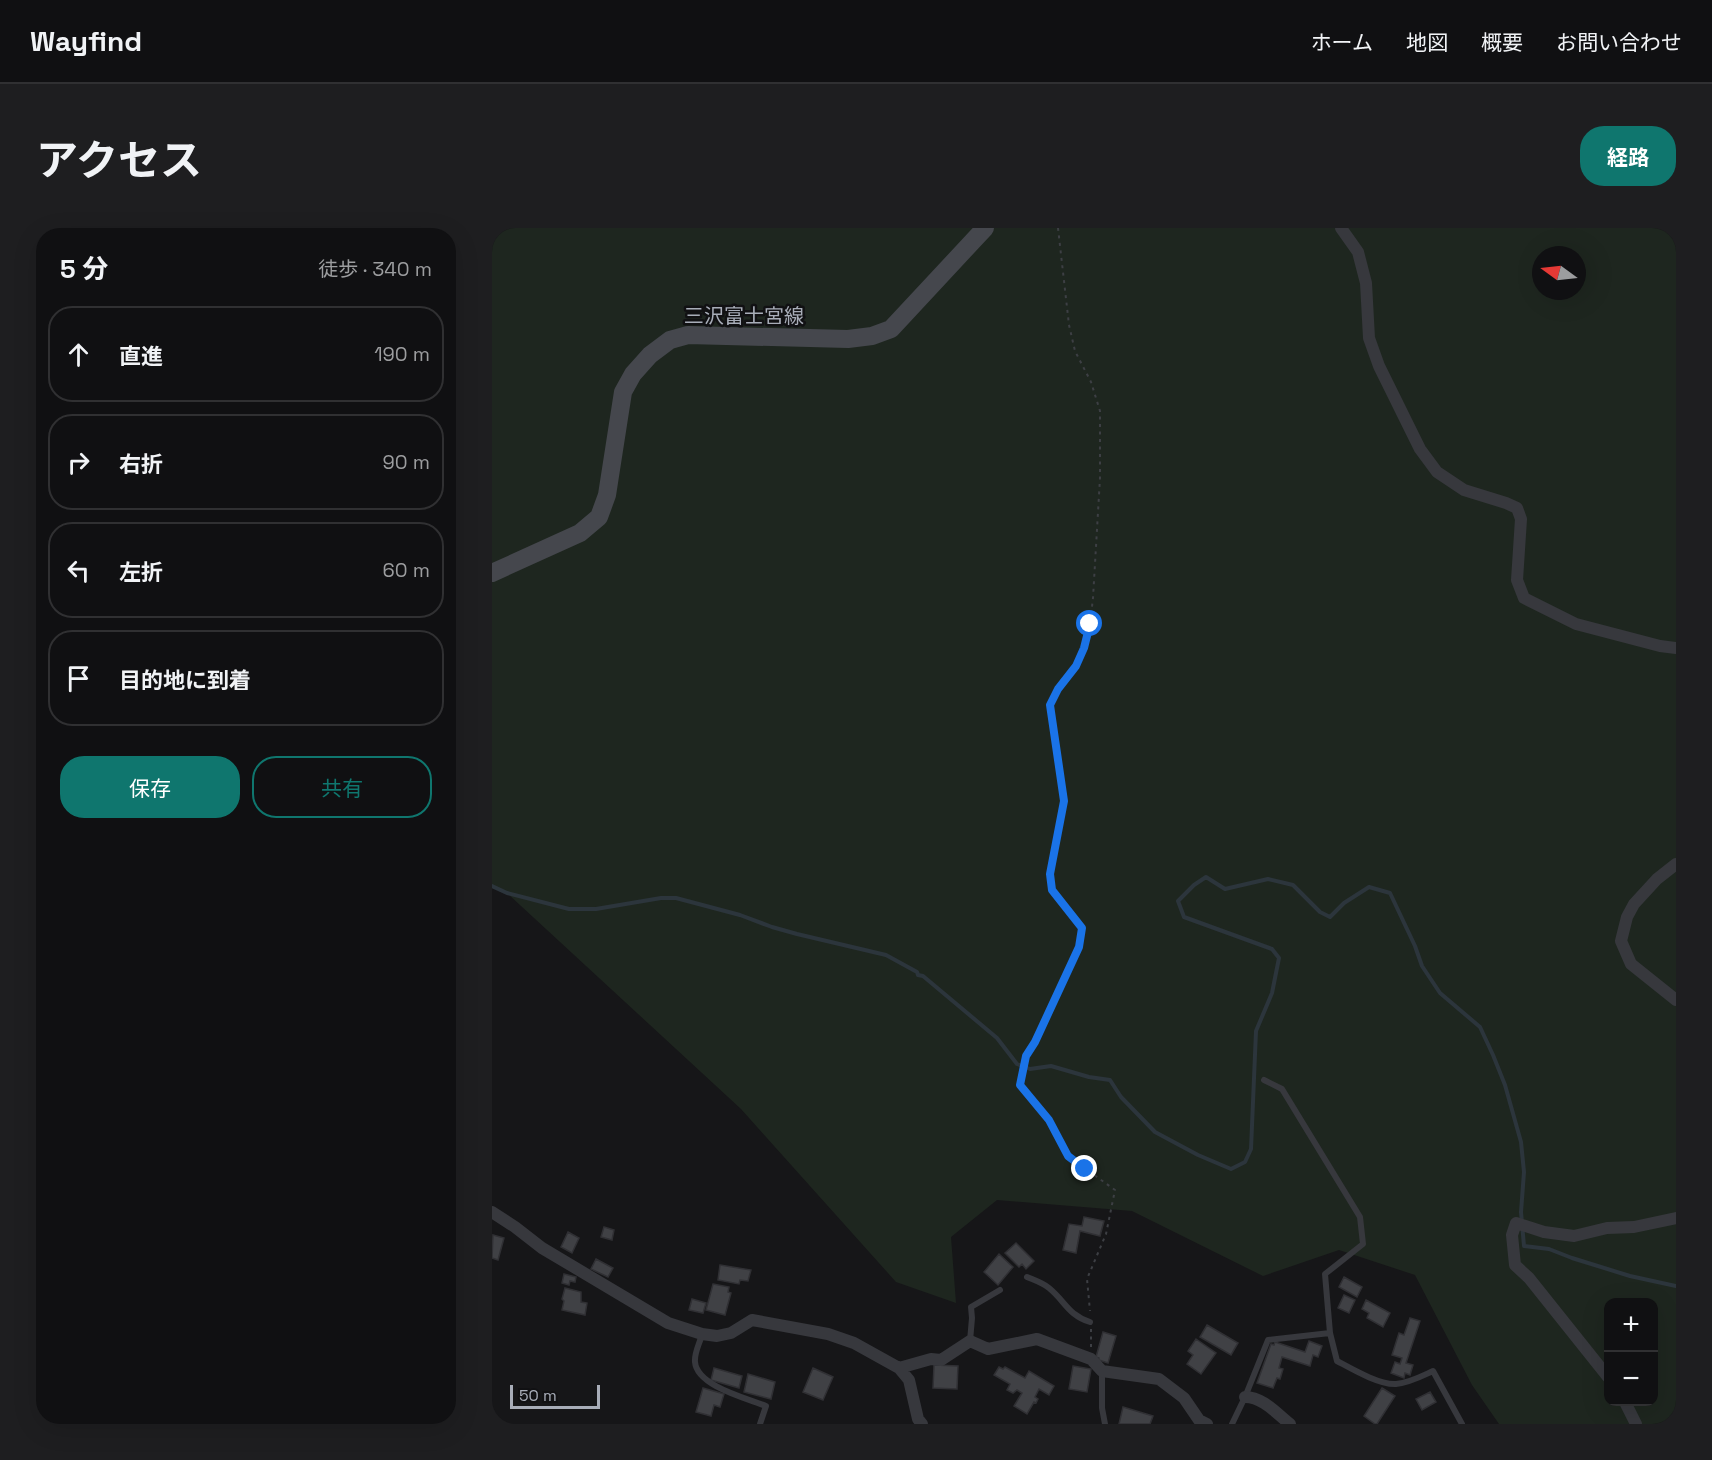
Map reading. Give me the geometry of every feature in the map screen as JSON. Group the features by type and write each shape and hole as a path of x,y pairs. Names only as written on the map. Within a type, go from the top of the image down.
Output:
{"main road":[{"name":"三沢富士宮線","path":"492,573 580,533 599,517 607,495 623,392 633,374 650,355 670,340 688,335 848,339 872,336 891,329 985,228"}],"street":[{"path":"1341,228 1358,252 1366,283 1369,338 1379,366 1420,449 1437,472 1464,490 1517,508 1521,519 1517,580 1524,598 1576,624 1676,648"},
{"path":"1676,864 1657,879 1634,904 1627,917 1621,941 1631,964 1676,1000"},
{"path":"492,1213 543,1248 668,1323 702,1334 717,1336 731,1333 752,1320 828,1334 854,1343 899,1368 909,1380 918,1419 922,1424"},
{"path":"1604,1372 1529,1278 1515,1265 1512,1235 1522,1225 1544,1232 1574,1236 1607,1228 1634,1227 1676,1218"},
{"path":"899,1368 931,1359 941,1360 969,1341 988,1349 1037,1339 1090,1359 1102,1371 1159,1379 1184,1398 1199,1419 1207,1424"},
{"path":"1245,1397 1253,1397 1261,1401 1290,1424"},
{"path":"1627,1406 1636,1424"}],"lane":[{"path":"1264,1080 1282,1089 1360,1217 1363,1244 1325,1274 1330,1333 1337,1361 1368,1377 1395,1384 1433,1371 1462,1424"},
{"path":"1027,1277 1049,1288 1080,1319 1090,1322"},
{"path":"969,1341 971,1306 1000,1290"},
{"path":"1232,1424 1268,1340 1330,1333"},
{"path":"702,1334 694,1359 696,1370 709,1383 766,1406 760,1424"},
{"path":"1102,1371 1102,1408 1105,1424"}],"path":[{"path":"1058,228 1069,325 1075,351 1091,382 1100,411 1100,478 1090,624 1084,648 1076,666 1058,689 1050,705 1064,801 1050,874 1052,890 1082,928 1079,947 1035,1042 1026,1056 1020,1085 1049,1120 1068,1156 1114,1190 1106,1234 1087,1279 1090,1359"}],"shaded area":[{"path":"492,228 1676,228 1676,1424 1499,1424 1472,1385 1415,1275 1339,1250 1263,1276 1132,1211 997,1200 951,1237 956,1303 896,1282 741,1109 507,893 492,888"}],"building":[{"path":"1084,1217 1104,1221 1100,1236 1080,1231 1076,1253 1063,1250 1069,1224 1082,1226"},
{"path":"604,1227 614,1230 612,1240 601,1237"},
{"path":"568,1232 579,1238 572,1253 561,1247"},
{"path":"493,1235 504,1238 498,1260 492,1258"},
{"path":"1016,1243 1034,1261 1026,1269 1022,1264 1019,1267 1005,1253"},
{"path":"999,1254 1013,1267 998,1285 984,1272"},
{"path":"596,1259 613,1268 608,1277 591,1269"},
{"path":"720,1265 751,1270 748,1281 740,1280 739,1284 718,1280"},
{"path":"564,1274 576,1277 575,1282 570,1281 569,1285 562,1283"},
{"path":"1344,1277 1362,1287 1357,1297 1339,1287"},
{"path":"713,1284 729,1287 728,1292 731,1293 725,1315 706,1310"},
{"path":"565,1288 581,1292 581,1302 587,1303 585,1315 562,1310"},
{"path":"1344,1295 1355,1300 1349,1313 1338,1308"},
{"path":"692,1299 706,1303 703,1313 689,1310"},
{"path":"1366,1300 1390,1313 1383,1327 1367,1318 1369,1313 1362,1309"},
{"path":"1410,1318 1420,1321 1406,1363 1413,1365 1410,1375 1405,1373 1404,1378 1391,1373 1395,1362 1400,1364 1402,1358 1392,1355 1399,1333 1404,1335"},
{"path":"1207,1325 1238,1343 1231,1355 1200,1337"},
{"path":"1103,1332 1116,1336 1108,1363 1096,1357"},
{"path":"1196,1339 1216,1353 1201,1374 1187,1364 1193,1355 1188,1351"},
{"path":"1309,1341 1322,1346 1318,1357 1313,1355 1310,1366 1282,1357 1279,1368 1283,1369 1280,1379 1277,1378 1273,1388 1257,1383 1271,1344 1274,1345 1275,1342 1305,1352"},
{"path":"934,1365 958,1366 957,1389 933,1388"},
{"path":"1073,1366 1091,1369 1087,1392 1069,1389"},
{"path":"999,1367 1003,1369 1005,1367 1025,1378 1029,1371 1054,1386 1049,1395 1039,1389 1035,1397 1038,1399 1027,1414 1014,1406 1022,1393 1017,1390 1013,1393 1007,1390 1010,1384 994,1375"},
{"path":"714,1368 742,1376 739,1388 711,1380"},
{"path":"813,1368 833,1377 823,1400 803,1392"},
{"path":"748,1374 775,1382 771,1399 744,1392"},
{"path":"703,1388 724,1394 720,1407 714,1405 711,1416 696,1412"},
{"path":"1382,1388 1395,1396 1375,1424 1364,1416"},
{"path":"1430,1392 1436,1402 1422,1410 1416,1399"},
{"path":"1123,1407 1153,1416 1150,1424 1119,1424"}],"waterway":[{"path":"492,886 507,893 569,909 596,909 661,898 676,898 740,915 797,934 886,955 923,976 997,1038 1017,1064 1030,1069 1051,1066 1089,1077 1110,1080 1121,1097 1155,1132 1198,1155 1231,1169 1245,1162 1251,1149 1256,1031 1272,993 1279,958 1272,949 1184,917 1178,901 1206,877 1225,889 1268,879 1293,885 1320,912 1330,917 1344,903 1369,887 1390,893 1422,966 1440,993 1480,1027 1505,1085 1521,1142 1524,1172 1521,1212 1524,1246 1549,1249 1630,1276 1676,1286"}],"route":[{"path":"1085,1169 1068,1156 1049,1120 1020,1085 1026,1056 1035,1042 1079,947 1081,938 1082,928 1052,890 1050,874 1064,801 1050,705 1058,689 1076,666 1084,648 1090,624"}]}
